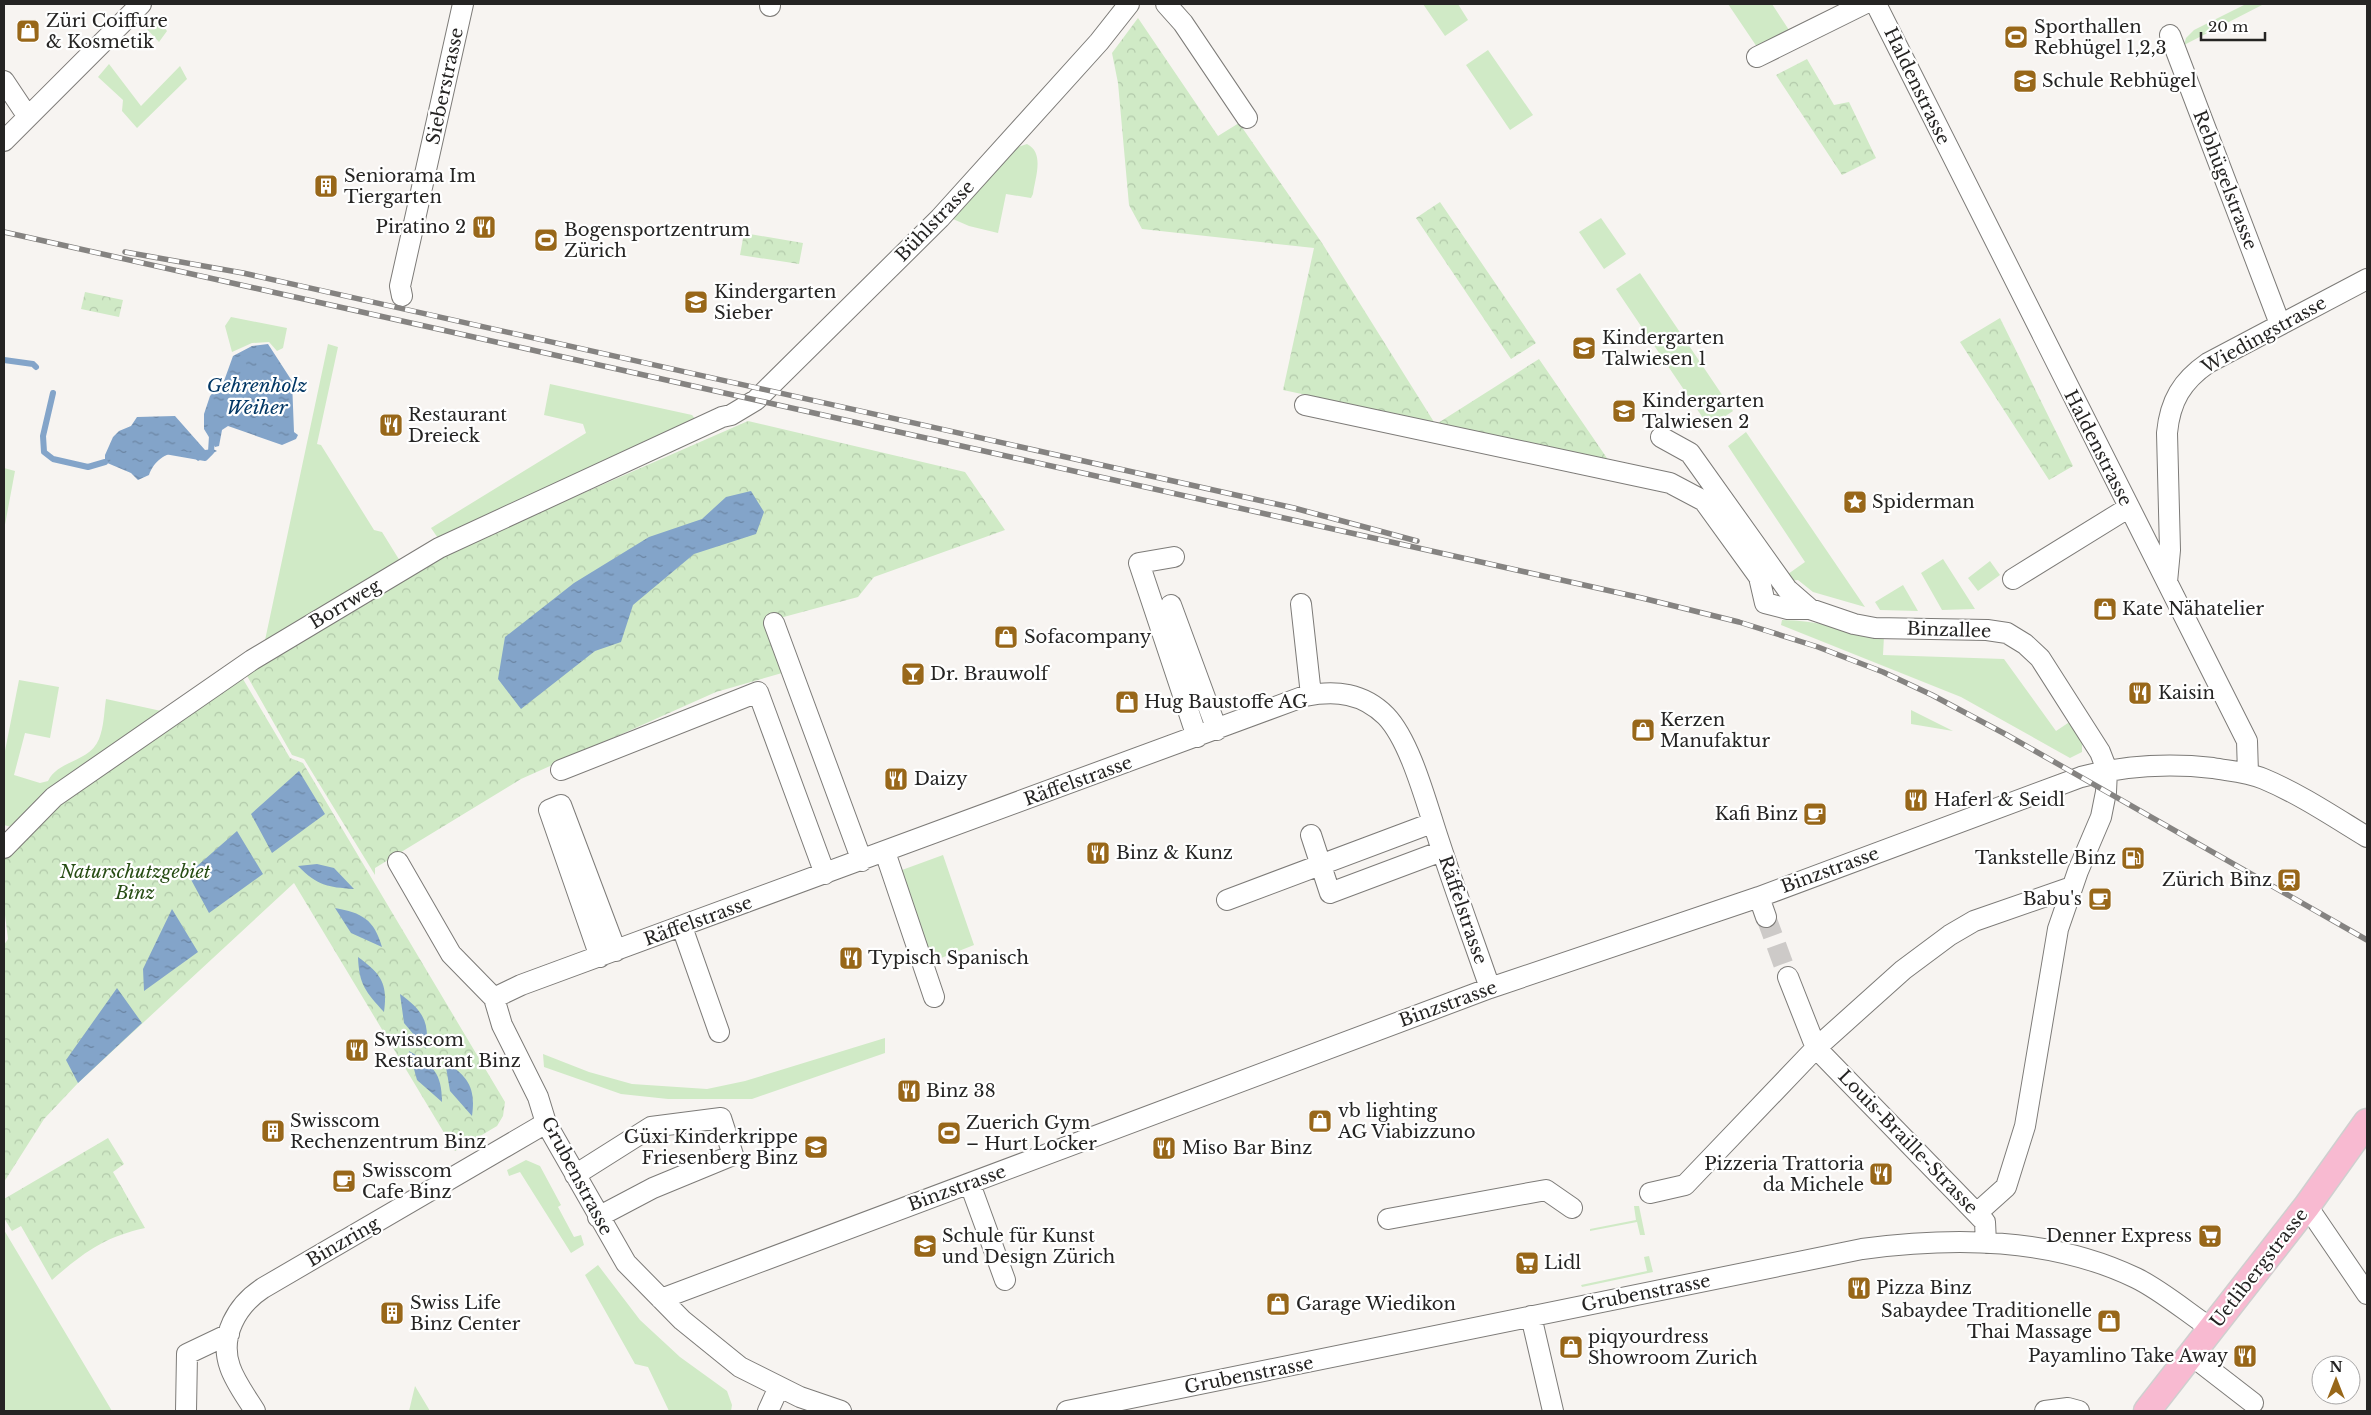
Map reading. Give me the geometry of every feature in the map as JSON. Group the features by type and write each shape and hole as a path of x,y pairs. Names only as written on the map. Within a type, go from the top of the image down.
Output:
{"main road":[{"name":"Uetlibergstrasse","path":"2147,1411 2306,1206 2367,1123"}],"street":[{"path":"4,141 141,4"},
{"name":"Sieberstrasse","path":"401,291 463,4"},
{"name":"Bühlstrasse","path":"722,417 731,415 756,400 940,218 1089,54 1129,4"},
{"path":"1166,4 1183,23 1247,118"},
{"path":"1757,57 1864,4"},
{"name":"Haldenstrasse","path":"1876,4 2128,508 2247,741 2248,773"},
{"name":"Rebhügelstrasse","path":"2170,35 2280,324"},
{"path":"4,81 28,117"},
{"name":"Wiedingstrasse","path":"2167,582 2170,550 2167,433 2169,414 2174,399 2193,374 2208,363 2367,280"},
{"path":"1305,405 1670,483 1704,501 1759,577 1765,603 1788,609 1810,609"},
{"name":"Borrweg","path":"4,848 54,797 252,660 439,548 722,417"},
{"path":"1661,437 1690,453 1788,589 1810,609"},
{"path":"2013,579 2128,508"},
{"path":"1174,556 1139,563 1197,737"},
{"path":"1301,604 1318,694"},
{"path":"1171,605 1217,730"},
{"name":"Binzallee","path":"1810,609 1854,624 1875,628 1987,630 2007,633 2025,644 2040,658 2086,728 2100,752 2107,770"},
{"path":"774,623 862,861"},
{"path":"561,770 758,692 825,874"},
{"name":"Räffelstrasse","path":"494,998 521,986 1197,737 1318,694 1336,692 1360,698 1372,704 1394,726 1410,758 1490,988"},
{"name":"Binzstrasse","path":"661,1300 1490,988 1759,896 2081,777 2107,770 2154,765 2188,766 2248,773"},
{"path":"1977,1213 2006,1187 2018,1154 2025,1126 2058,929 2072,887 2101,817 2106,792 2107,770"},
{"path":"2248,773 2283,788 2367,837"},
{"path":"564,804 587,853 608,954 548,810 564,804"},
{"path":"1227,900 1432,822"},
{"path":"1311,835 1330,893 1442,851"},
{"path":"885,852 934,997"},
{"name":"Grubenstrasse","path":"398,862 451,954 494,998 502,1025 538,1097 546,1123 626,1263 689,1326 740,1367 816,1404 841,1411"},
{"path":"1650,1193 1685,1185 1816,1048 1903,970 1950,935 1974,921 2072,887"},
{"path":"1759,896 1766,917"},
{"path":"682,927 719,1032"},
{"path":"1788,977 1816,1048"},
{"name":"Louis-Braille-Strasse","path":"1816,1048 1985,1222 1986,1243"},
{"path":"575,1175 652,1127 721,1118 733,1155 653,1188 598,1217"},
{"name":"Binzring","path":"255,1411 230,1368 227,1345 237,1312 244,1303 258,1291 546,1123"},
{"path":"970,1184 1006,1280"},
{"path":"1388,1219 1546,1190 1572,1208"},
{"path":"2306,1206 2367,1294"},
{"name":"Grubenstrasse","path":"1067,1411 1862,1249 1926,1243 2020,1245 2070,1254 2120,1271 2151,1287 2212,1329"},
{"path":"1531,1316 1553,1411"},
{"path":"188,1410 185,1383 188,1354 229,1334"},
{"path":"2192,1355 2253,1403"},
{"path":"768,1411 779,1387"},
{"path":"2045,1411 2068,1408 2079,1411"}],"green space":[{"path":"1423,4 1458,4 1468,20 1445,36"},
{"path":"1728,4 1772,4 1789,30 1757,47"},
{"path":"2246,4 2264,4 2184,45 2186,38 2194,30"},
{"path":"155,16 167,31 159,42 145,27"},
{"path":"1138,18 1218,136 1239,123 1322,243 1434,422 1283,390 1314,248 1142,229 1129,205 1118,83 1112,53"},
{"path":"1488,50 1533,115 1510,130 1466,65"},
{"path":"1807,59 1834,105 1849,102 1876,158 1842,175 1776,75"},
{"path":"109,64 141,106 180,66 187,79 137,128 122,111 123,100 98,77"},
{"path":"1027,144 1036,153 1038,166 1033,194 1031,198 1006,194 998,233 969,226 953,219 1018,147"},
{"path":"1440,202 1536,343 1511,359 1416,218"},
{"path":"1601,218 1626,254 1604,269 1579,232"},
{"path":"744,233 803,243 799,264 740,255"},
{"path":"1640,273 1733,411 1709,427 1616,289"},
{"path":"85,292 123,300 119,317 81,309"},
{"path":"231,317 287,328 283,348 277,351 269,342 252,343 232,352 225,326"},
{"path":"2000,318 2073,466 2049,480 1960,342"},
{"path":"328,344 338,347 317,444 321,445 374,530 382,532 400,561 264,645"},
{"path":"1539,359 1611,464 1438,423"},
{"path":"550,384 692,415 697,421 440,541 431,528 586,433 583,424 544,415"},
{"path":"748,421 965,472 1005,530 874,577 858,597 765,622 782,673 716,692 521,779 375,868 375,875 304,759 292,755 242,667 428,561"},
{"path":"1746,432 1865,607 1813,592 1798,580 1789,581 1788,574 1805,562 1728,446"},
{"path":"4,468 15,471 4,530"},
{"path":"1943,559 1975,609 1942,610 1921,573"},
{"path":"1990,561 2000,575 1978,591 1968,578"},
{"path":"1903,585 1918,611 1880,610 1875,602"},
{"path":"1782,620 1795,620 1884,636 1883,655 2004,659 2056,731 2071,721 2082,741 2082,752 2070,758 1961,697 1781,625"},
{"name":"Naturschutzgebiet Binz","path":"240,674 290,758 303,763 505,1102 503,1116 497,1126 455,1151 294,883 78,1083 44,1119 4,1182 4,945 8,939 4,907 4,860 62,802"},
{"path":"19,680 59,687 50,738 25,733 14,775 40,783 48,781 59,769 82,757 95,747 102,730 106,699 166,712 15,828 4,825 4,756"},
{"path":"1911,710 1953,731 1911,724"},
{"path":"943,855 974,945 931,962 901,878 902,870"},
{"path":"885,1038 885,1053 752,1099 668,1099 621,1094 544,1067 543,1054 589,1072 632,1084 707,1089 745,1081"},
{"path":"108,1138 124,1164 113,1172 145,1228 118,1236 95,1247 52,1280 21,1226 12,1231 4,1218 4,1199"},
{"path":"526,1160 540,1166 561,1205 558,1207 574,1237 581,1235 584,1245 571,1253 520,1172 509,1176 507,1170"},
{"path":"1634,1206 1639,1206 1645,1235 1640,1235 1637,1222 1590,1231 1590,1229 1636,1220"},
{"path":"4,1230 112,1411 4,1411"},
{"path":"1649,1256 1653,1272 1582,1287 1581,1285 1647,1271 1644,1257"},
{"path":"598,1265 640,1320 680,1357 727,1391 732,1405 731,1411 669,1411 648,1367 635,1364 585,1275"},
{"path":"415,1386 430,1411 409,1411"}],"water":[{"name":"Gehrenholz Weiher","path":"268,344 292,381 294,432 298,435 296,439 282,445 228,426 222,430 219,446 215,447 204,429 204,414 210,396 224,381 233,356 252,346"},
{"name":"Gehrenholz Weiher","path":"175,416 205,450 213,449 217,451 198,461 184,453 170,454 157,462 149,475 138,480 131,473 105,462 105,455 113,437 119,431 131,426 137,417"},
{"path":"751,491 764,512 756,534 694,554 633,605 621,642 595,651 521,709 498,679 505,637 574,583 649,537 702,519 726,497"},
{"path":"299,771 325,814 272,853 251,814"},
{"path":"237,831 263,874 209,913 188,874"},
{"path":"317,864 334,868 354,889 317,882 298,866"},
{"path":"335,908 353,912 366,919 379,937 382,947 351,933"},
{"path":"172,909 198,952 144,991 143,969"},
{"path":"358,957 377,974 384,986 384,1012 365,988 360,975"},
{"path":"117,988 142,1023 78,1083 66,1060"},
{"path":"400,994 414,1005 423,1017 427,1031 426,1049 404,1023"},
{"path":"409,1051 430,1066 438,1077 442,1092 442,1102 417,1080"},
{"path":"445,1061 459,1072 469,1084 473,1097 472,1116 450,1091"}],"waterway":[{"path":"4,360 33,364 36,367"},
{"path":"53,393 43,436 44,452 53,459 88,467 105,462"},
{"path":"165,451 205,458 211,452 212,436"}],"tunnel":[{"path":"1766,917 1788,977"}],"railway":[{"path":"4,232 1642,598 1739,622 1818,647 1883,672 1932,695 2007,735 2367,940"},
{"path":"125,252 243,273 1294,508 1417,541"}],"place":[{"name":"Züri Coiffure & Kosmetik","path":"28,31"},
{"name":"Sporthallen Rebhügel 1,2,3","path":"2016,37"},
{"name":"Schule Rebhügel","path":"2025,81"},
{"name":"Seniorama Im Tiergarten","path":"326,186"},
{"name":"Piratino 2","path":"484,227"},
{"name":"Bogensportzentrum Zürich","path":"546,240"},
{"name":"Kindergarten Sieber","path":"696,302"},
{"name":"Kindergarten Talwiesen 1","path":"1584,348"},
{"name":"Kindergarten Talwiesen 2","path":"1624,411"},
{"name":"Restaurant Dreieck","path":"391,425"},
{"name":"Spiderman","path":"1855,502"},
{"name":"Kate Nähatelier","path":"2105,609"},
{"name":"Sofacompany","path":"1006,637"},
{"name":"Dr. Brauwolf","path":"913,674"},
{"name":"Kaisin","path":"2140,693"},
{"name":"Hug Baustoffe AG","path":"1127,702"},
{"name":"Kerzen Manufaktur","path":"1643,730"},
{"name":"Daizy","path":"896,779"},
{"name":"Haferl & Seidl","path":"1916,800"},
{"name":"Kafi Binz","path":"1815,814"},
{"name":"Binz & Kunz","path":"1098,853"},
{"name":"Tankstelle Binz","path":"2133,858"},
{"name":"Zürich Binz","path":"2289,880"},
{"name":"Babu's","path":"2100,899"},
{"name":"Typisch Spanisch","path":"851,958"},
{"name":"Swisscom Restaurant Binz","path":"357,1050"},
{"name":"Binz 38","path":"909,1091"},
{"name":"vb lighting AG Viabizzuno","path":"1320,1121"},
{"name":"Swisscom Rechenzentrum Binz","path":"273,1131"},
{"name":"Zuerich Gym – Hurt Locker","path":"949,1133"},
{"name":"Güxi Kinderkrippe Friesenberg Binz","path":"816,1147"},
{"name":"Miso Bar Binz","path":"1164,1148"},
{"name":"Pizzeria Trattoria da Michele","path":"1881,1174"},
{"name":"Swisscom Cafe Binz","path":"344,1181"},
{"name":"Denner Express","path":"2210,1236"},
{"name":"Schule für Kunst und Design Zürich","path":"925,1246"},
{"name":"Lidl","path":"1527,1263"},
{"name":"Pizza Binz","path":"1859,1288"},
{"name":"Garage Wiedikon","path":"1278,1304"},
{"name":"Swiss Life Binz Center","path":"392,1313"},
{"name":"Sabaydee Traditionelle Thai Massage","path":"2109,1321"},
{"name":"piqyourdress Showroom Zurich","path":"1571,1347"},
{"name":"Payamlino Take Away","path":"2245,1356"}]}
